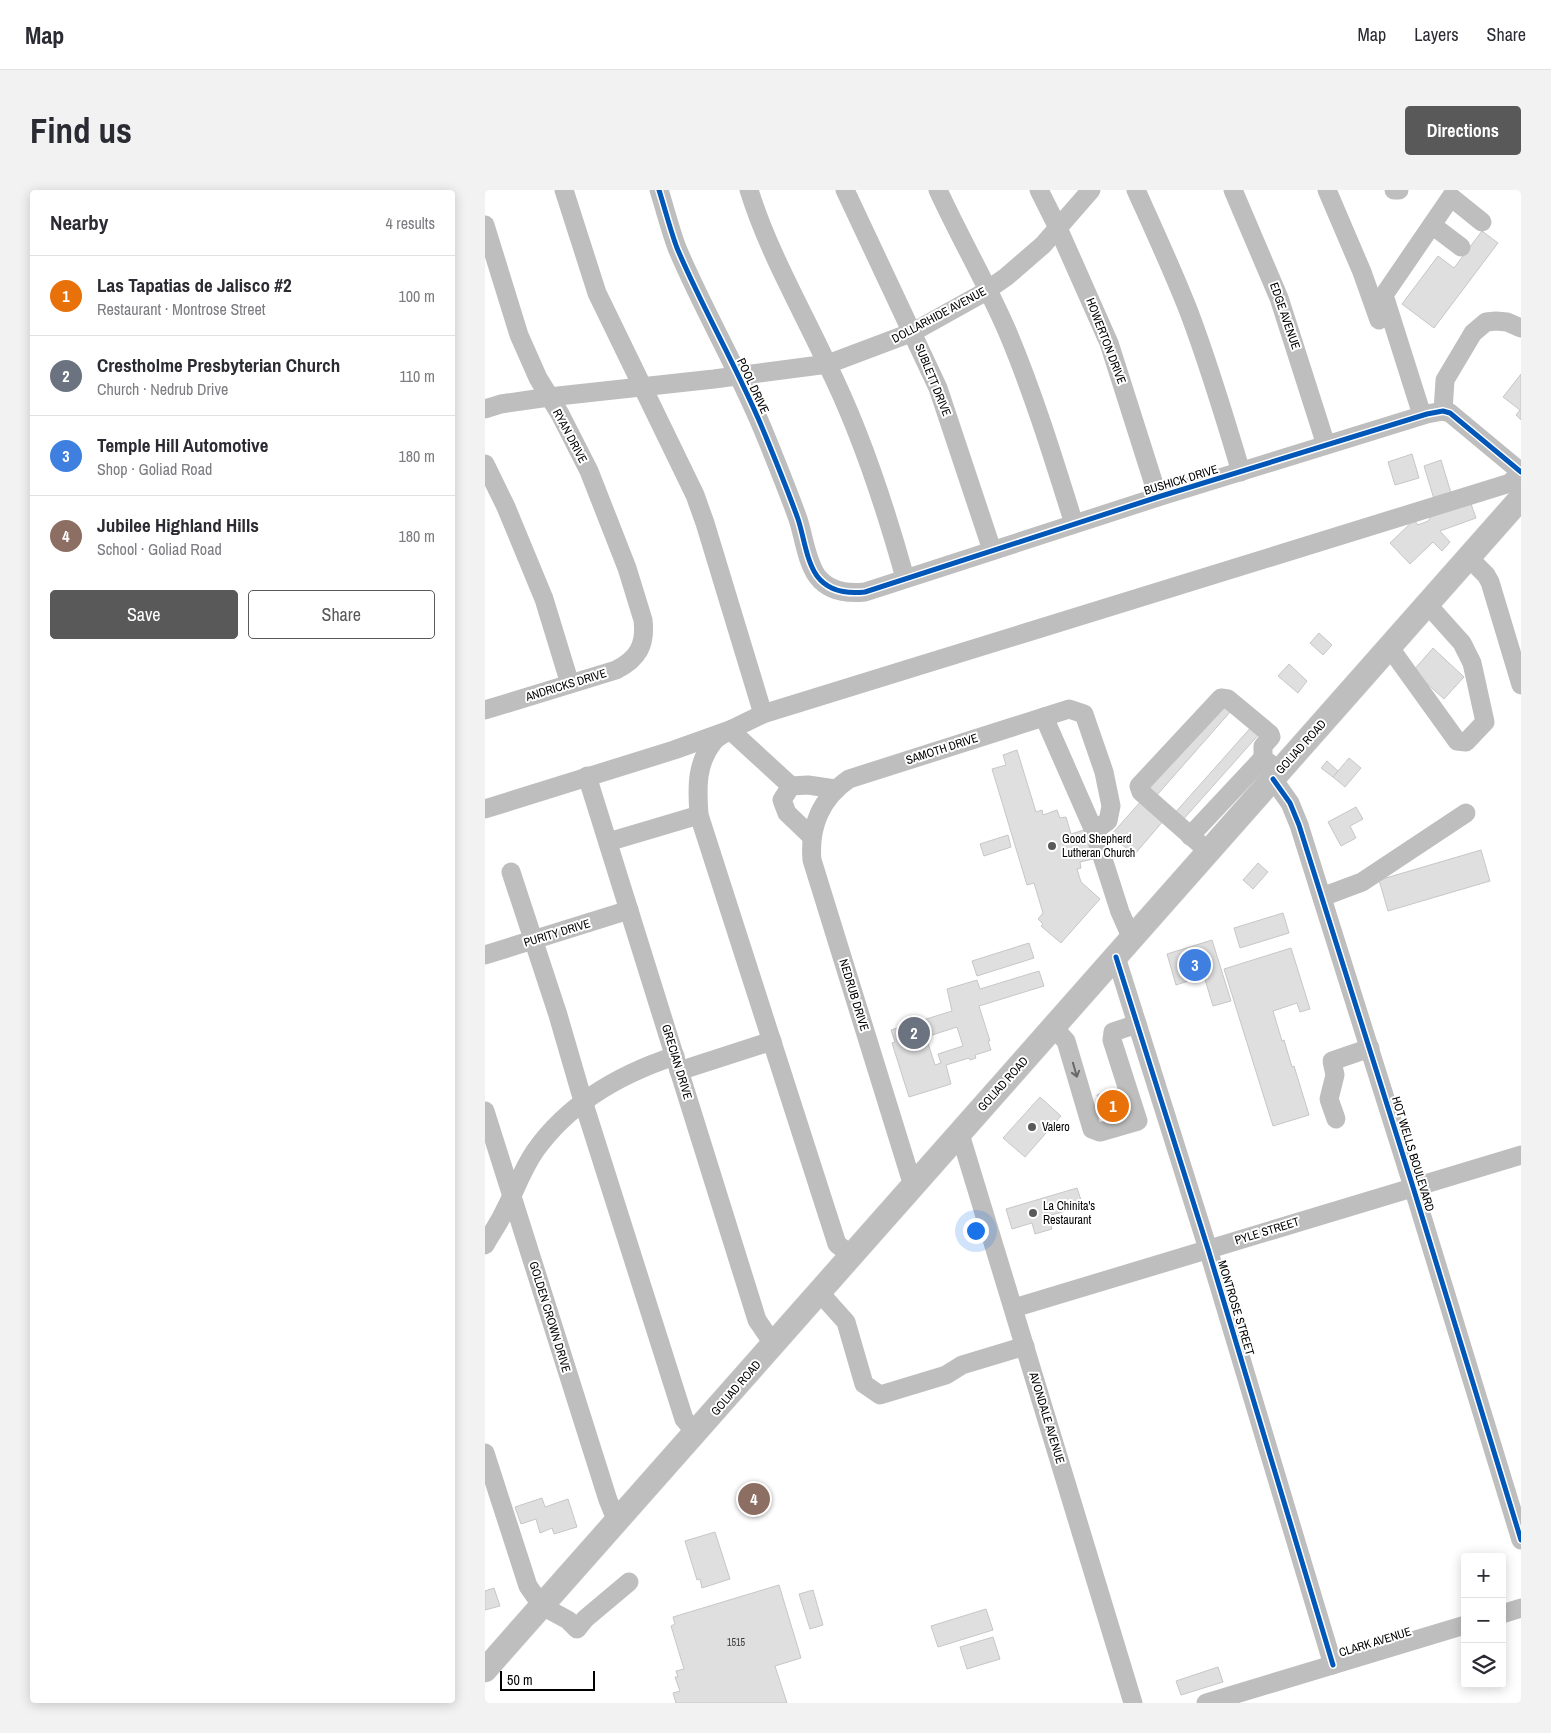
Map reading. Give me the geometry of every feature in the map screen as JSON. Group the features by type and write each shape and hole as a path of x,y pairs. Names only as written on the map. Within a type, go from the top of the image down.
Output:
{"main road":[{"name":"GOLIAD ROAD","path":"485,1670 1209,852 1227,831 1243,796 1272,770 1390,648 1521,498"}],"street":[{"path":"564,190 597,293 695,495 763,714"},
{"name":"POOL DRIVE","path":"659,190 677,248 769,444 798,519 811,563 817,575 830,588"},
{"path":"749,190 766,238 798,307 828,364 851,418 895,542 905,578"},
{"name":"SUBLETT DRIVE","path":"845,190 913,332 937,388 992,550"},
{"path":"938,190 988,289 1019,359 1074,524"},
{"name":"HOWERTON DRIVE","path":"1039,190 1109,343 1158,497"},
{"name":"DOLLARHIDE AVENUE","path":"485,409 501,404 549,397 828,364 913,332 988,289 1043,245 1091,190"},
{"path":"1136,190 1170,265 1189,313 1219,399 1241,472"},
{"name":"EDGE AVENUE","path":"1233,190 1279,298 1326,445"},
{"path":"1327,190 1363,272 1417,417"},
{"path":"1394,190 1399,190"},
{"path":"1417,417 1384,295 1451,197 1483,222"},
{"name":"RYAN DRIVE","path":"485,224 519,336 538,378 560,414 589,471 627,568 643,620 643,636 640,650"},
{"path":"1432,224 1461,247"},
{"path":"485,809 674,750 730,730 763,714 1509,483 1521,472 1454,415 1443,411 1445,380 1473,333 1486,322 1507,322 1521,328"},
{"name":"BUSHICK DRIVE","path":"830,588 851,594 865,592 1158,497 1417,417 1443,411"},
{"path":"485,464 506,507 544,599 569,684"},
{"path":"1469,558 1486,575 1490,582 1521,685"},
{"path":"1390,648 1457,741 1466,742 1485,722 1473,663 1462,643 1428,605"},
{"name":"ANDRICKS DRIVE","path":"485,708 615,670 627,665 640,650"},
{"path":"1209,852 1141,792 1139,786 1221,698 1228,699 1270,734 1271,737 1263,746 1272,770"},
{"name":"SAMOTH DRIVE","path":"824,805 835,789 849,779 1069,708 1084,714 1104,772 1111,806 1108,821 1094,831"},
{"path":"1044,717 1094,831 1119,912 1132,939"},
{"path":"730,730 791,786 808,785 835,789"},
{"path":"730,730 715,741 702,762 697,783 699,815 837,1244 851,1256"},
{"name":"HOT WELLS BOULEVARD","path":"1272,770 1290,803 1299,825 1370,1048 1521,1540"},
{"name":"GRECIAN DRIVE","path":"587,776 757,1320 774,1345"},
{"path":"791,786 782,800 787,813 812,837"},
{"path":"1190,836 1209,815 1243,796"},
{"name":"NEDRUB DRIVE","path":"824,805 815,823 812,837 813,860 913,1186"},
{"path":"1322,897 1362,882 1466,812"},
{"path":"608,842 699,815"},
{"path":"1209,815 1227,831"},
{"path":"511,872 685,1419 696,1433"},
{"name":"PURITY DRIVE","path":"485,954 629,910"},
{"name":"MONTROSE STREET","path":"1116,957 1208,1249 1333,1665"},
{"path":"1137,1024 1113,1032 1112,1040 1138,1121"},
{"path":"1054,1028 1066,1041 1092,1129 1100,1132 1165,1113"},
{"path":"485,1245 535,1151 565,1116 605,1086 623,1077 772,1041"},
{"path":"1335,1119 1329,1099 1335,1075 1332,1061 1370,1048"},
{"name":"GOLDEN CROWN DRIVE","path":"485,1111 607,1500 617,1522"},
{"name":"AVONDALE AVENUE","path":"960,1134 1133,1703"},
{"name":"PYLE STREET","path":"1013,1308 1521,1155"},
{"path":"820,1293 847,1322 864,1384 880,1395 946,1375 962,1365 1025,1346"},
{"path":"485,1453 528,1586 542,1606 568,1620 577,1629 585,1619 629,1582"},
{"path":"1506,1613 1521,1608"},
{"name":"CLARK AVENUE","path":"1205,1703 1461,1626"}],"building":[{"path":"1482,231 1498,243 1434,328 1402,304 1438,256 1454,268"},
{"path":"1521,374 1521,420 1516,415 1520,410 1503,397"},
{"path":"1412,454 1419,478 1395,485 1388,462"},
{"path":"1441,460 1451,493 1434,499 1424,466"},
{"path":"1470,501 1476,518 1440,531 1450,542 1442,551 1433,542 1410,564 1390,543 1414,520 1418,525 1428,521 1433,514"},
{"path":"1319,633 1332,645 1323,655 1310,643"},
{"path":"1433,648 1464,677 1444,699 1413,671"},
{"path":"1289,664 1307,681 1298,693 1278,676"},
{"path":"1223,704 1231,711 1157,795 1149,788"},
{"path":"1253,725 1261,732 1181,822 1173,815"},
{"name":"Good Shepherd Lutheran Church","path":"1017,750 1036,812 1042,810 1043,815 1057,810 1060,818 1066,817 1071,834 1084,830 1093,859 1080,862 1081,868 1077,869 1081,882 1100,899 1061,943 1041,926 1043,924 1038,919 1043,913 1034,883 1027,885 992,769 1006,765 1003,755"},
{"path":"1349,758 1361,768 1345,787 1333,777"},
{"path":"1327,761 1338,771 1333,777 1321,768"},
{"path":"1142,800 1164,820 1134,855 1111,835"},
{"path":"1356,807 1363,819 1350,826 1356,838 1341,846 1328,822"},
{"path":"1008,835 1011,847 984,856 980,844"},
{"path":"1481,850 1490,881 1388,911 1379,880"},
{"path":"1258,863 1268,872 1253,889 1243,880"},
{"path":"1283,913 1289,933 1240,948 1234,928"},
{"path":"1212,940 1231,1001 1213,1006 1204,976 1176,985 1167,954"},
{"path":"1029,943 1034,958 977,976 972,961"},
{"path":"1291,948 1310,1009 1300,1012 1297,1003 1273,1011 1282,1041 1284,1040 1292,1067 1294,1066 1309,1115 1273,1126 1224,969"},
{"path":"1039,971 1044,986 979,1006 991,1050 975,1055 976,1058 970,1060 969,1058 946,1065 951,1084 909,1097 892,1043 895,1042 891,1030 952,1011 947,989 977,980 980,989","holes":["957,1027 963,1046 938,1054 941,1063 935,1065 926,1037"]},
{"path":"1119,1088 1128,1117 1106,1124 1097,1095"},
{"name":"Valero","path":"1040,1097 1061,1116 1025,1157 1003,1138"},
{"name":"La Chinita's Restaurant","path":"1077,1188 1083,1206 1048,1216 1052,1229 1035,1234 1032,1223 1012,1229 1006,1209"},
{"path":"542,1498 545,1507 568,1499 577,1527 554,1534 552,1528 540,1533 536,1519 521,1524 515,1507"},
{"path":"715,1532 730,1579 702,1588 700,1579 697,1580 685,1541"},
{"path":"779,1585 801,1658 775,1666 787,1703 676,1703 673,1693 680,1691 675,1677 678,1677 676,1671 684,1669 671,1626 675,1624 673,1617"},
{"path":"494,1588 500,1606 485,1610 485,1591"},
{"path":"813,1590 823,1625 810,1629 799,1594"},
{"path":"986,1609 993,1630 938,1647 931,1626"},
{"path":"993,1637 1000,1659 967,1669 960,1647"},
{"path":"1218,1667 1223,1682 1181,1695 1176,1681"}],"cycle path":[{"path":"659,190 677,248 745,389 770,447 798,519 813,570 827,586 839,591 865,592 1158,497 1427,414 1443,411 1450,413 1521,472"},
{"path":"1273,779 1290,803 1299,825 1413,1187 1521,1540"},
{"path":"1116,957 1208,1249 1333,1665"}],"place":[{"name":"Good Shepherd Lutheran Church","path":"1052,846"},
{"name":"Temple Hill Automotive","path":"1195,965"},
{"name":"Crestholme Presbyterian Church","path":"914,1033"},
{"name":"Las Tapatias de Jalisco #2","path":"1113,1106"},
{"name":"Valero","path":"1032,1127"},
{"name":"La Chinita's Restaurant","path":"1033,1213"},
{"name":"Jubilee Highland Hills","path":"754,1499"}]}
